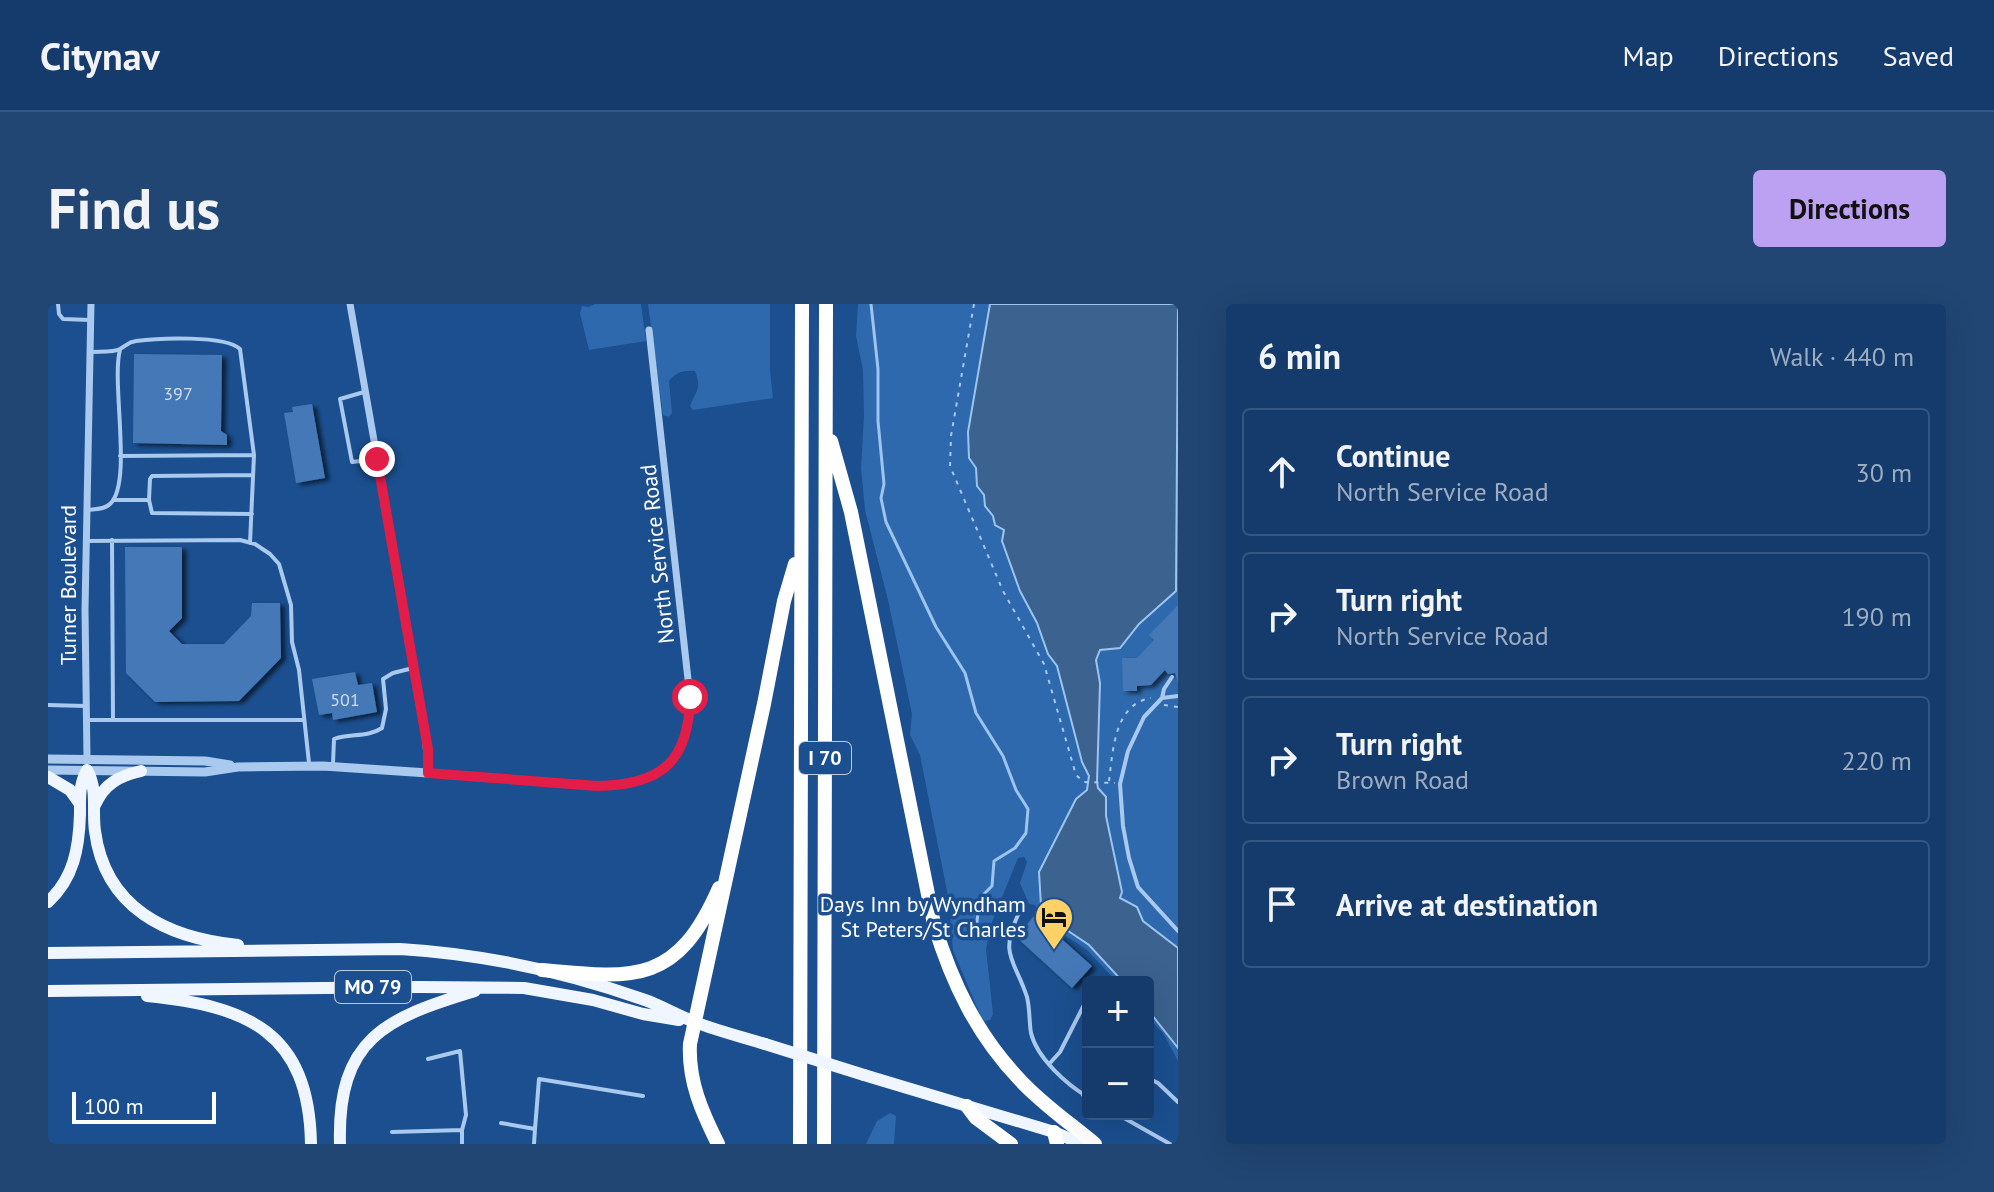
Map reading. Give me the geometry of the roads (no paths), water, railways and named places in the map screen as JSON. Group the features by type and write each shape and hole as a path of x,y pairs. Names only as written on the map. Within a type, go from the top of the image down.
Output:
{"highway":[{"name":"I 70","path":"800,1144 802,304"},
{"name":"I 70","path":"824,1144 826,304"},
{"path":"826,422 851,512 934,924 944,957 976,1024 997,1053 1021,1081 1095,1144"},
{"path":"718,1144 705,1119 692,1079 690,1057 694,1022 732,858 784,601 800,548"},
{"path":"542,970 614,976 643,971 667,959 682,949 702,925 732,858"},
{"path":"824,1094 834,1144"},
{"path":"967,1106 976,1118 1011,1144"}],"main road":[{"path":"48,902 65,882 74,864 79,843 80,783 87,765"},
{"path":"87,765 93,780 98,855 120,894 141,913 184,935 221,943 305,951"},
{"path":"94,808 109,784 123,775 141,771"},
{"path":"48,777 70,790 80,804"},
{"name":"MO 79","path":"48,953 439,951 480,957 542,970 646,1000 694,1022 1082,1144"},
{"path":"347,1144 340,1137 347,1075 369,1041 411,1011 488,987"},
{"name":"MO 79","path":"48,991 488,987 559,993 643,1014 694,1022"},
{"path":"84,990 186,999 243,1017 272,1037 293,1063 302,1080 311,1144"},
{"path":"301,1144 308,1116"}],"street":[{"name":"Turner Boulevard","path":"87,765 86,510 91,304"},
{"path":"350,304 428,749 428,773"},
{"name":"North Service Road","path":"48,759 141,771 205,772 238,767 333,766 597,786 623,786 649,778 670,763 683,746 689,724 690,697 649,330"},
{"name":"North Service Road","path":"48,770 87,765 205,761 238,767"}],"lane":[{"path":"58,304 63,319 90,320"},
{"path":"114,500 120,456 121,347 132,341 155,339 235,344 240,349 254,455 250,543"},
{"path":"89,352 120,350"},
{"path":"365,391 340,399 352,462 377,459"},
{"path":"120,456 254,455"},
{"path":"252,514 152,513 149,500 152,476 253,475"},
{"path":"86,510 104,508 114,500 149,500"},
{"path":"112,540 113,720"},
{"path":"86,541 240,540 270,554 279,564 291,605 292,642 299,670 309,766"},
{"path":"333,766 334,739 344,735 373,734 382,728 386,709 383,679 414,668"},
{"path":"1172,677 1162,698 1144,717 1128,751 1120,784 1123,826 1138,887 1178,931"},
{"path":"1162,698 1178,696"},
{"path":"48,705 86,706"},
{"path":"86,720 304,720"},
{"path":"1018,915 1008,940 1008,950 1029,1005 1034,1043 1066,1083 1082,1093"},
{"path":"1050,1063 1060,1052 1082,1009"},
{"path":"428,1059 460,1051 466,1115 462,1144"},
{"path":"534,1144 539,1079 643,1096"},
{"path":"1154,1081 1178,1102"},
{"path":"1130,1120 1170,1144"},
{"path":"501,1123 535,1129"},
{"path":"392,1132 462,1130"}],"waterway":[{"path":"871,304 884,484 881,498 886,522 936,627 965,673 976,713 1003,756 1016,790 1028,809 1026,833 1015,848 994,861 992,886 980,898 976,929"}],"place":[{"name":"Days Inn by Wyndham St Peters/St Charles","path":"1054,951"}]}
